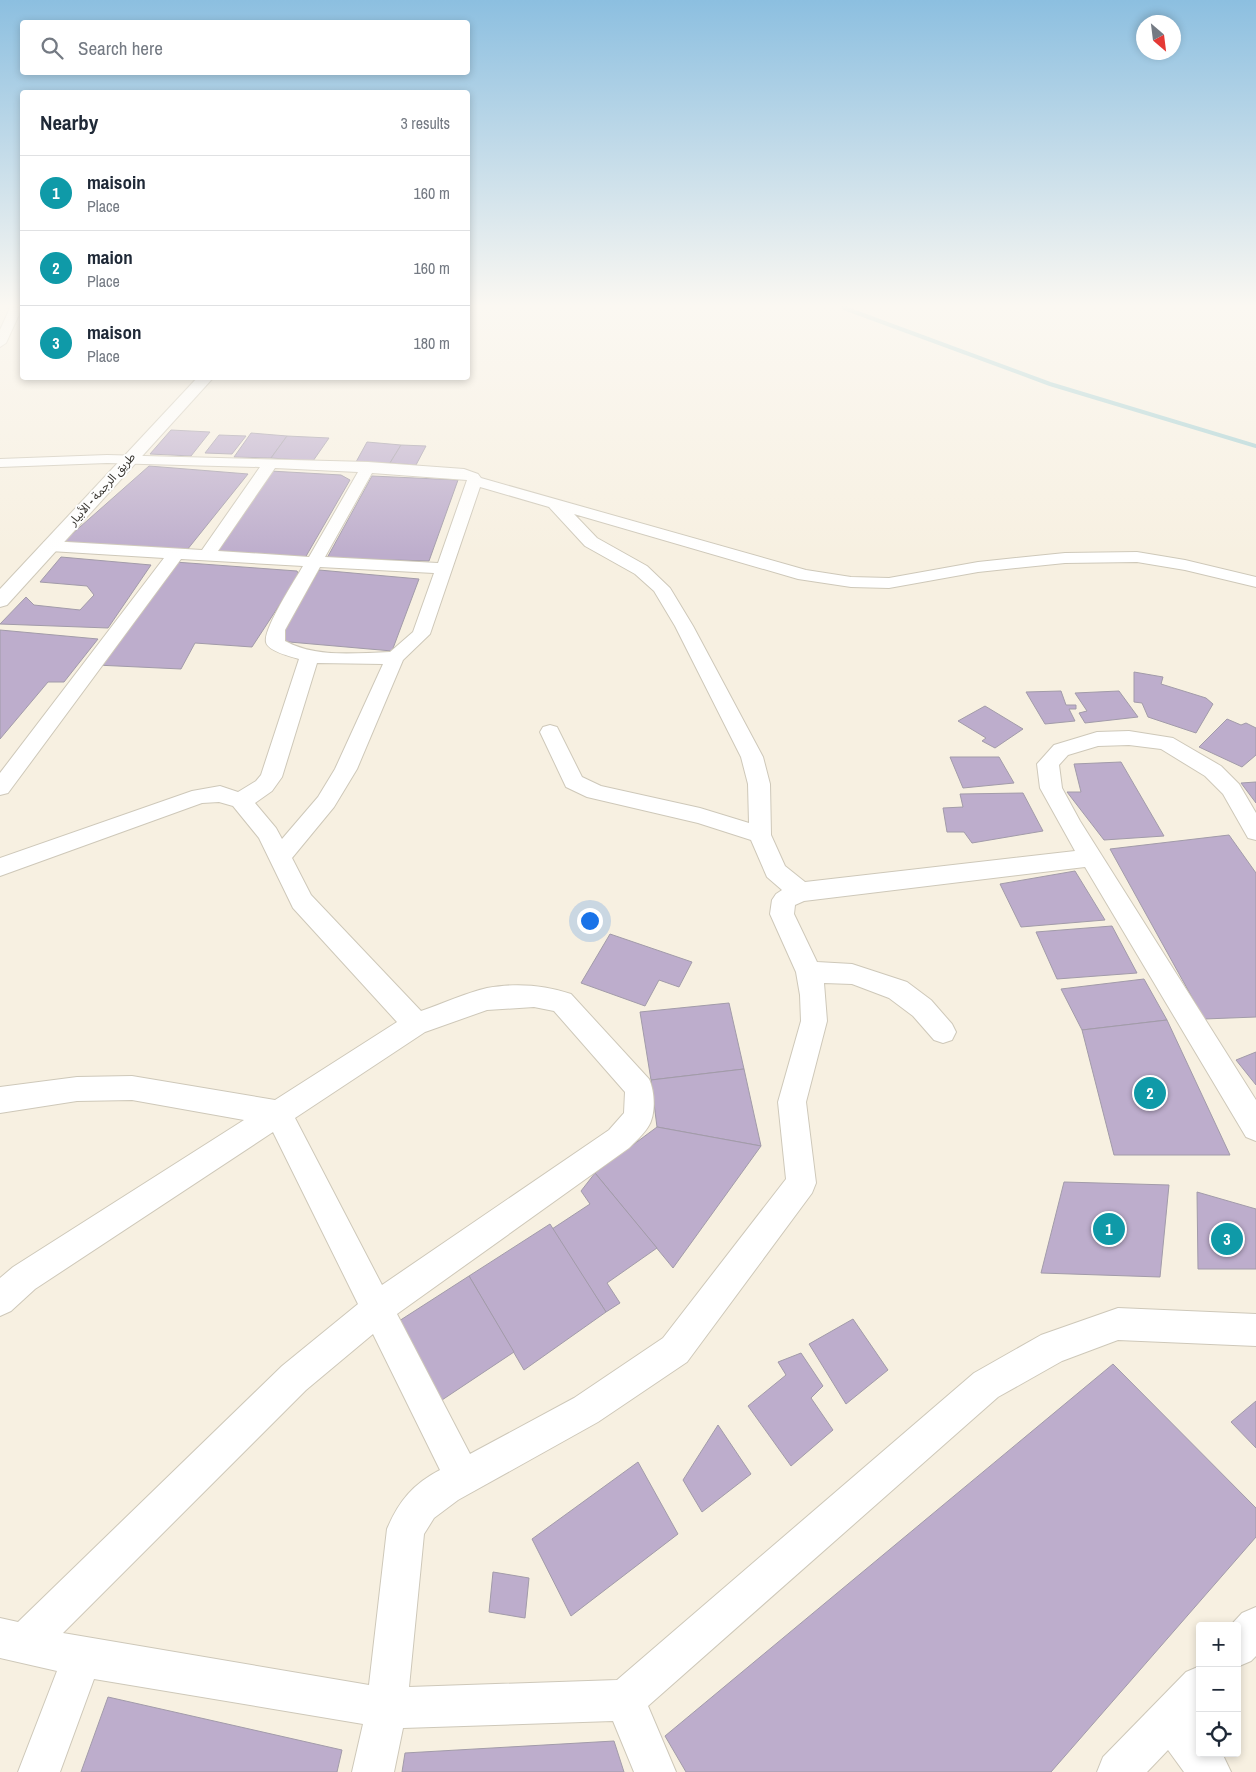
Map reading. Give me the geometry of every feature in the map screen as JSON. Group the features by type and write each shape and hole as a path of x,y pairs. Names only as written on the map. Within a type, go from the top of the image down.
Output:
{"highway":[{"name":"طريق الرجمة - الأبيار","path":"94,473 174,391"},
{"name":"طريق الرجمة - الأبيار","path":"0,601 128,459 193,391"}],"street":[{"path":"0,463 128,459 368,467 464,474 473,477 475,481 797,573 851,582 889,583 978,567 1105,556 1137,556 1256,582"},
{"path":"206,556 271,463"},
{"path":"368,467 276,630 274,638 275,643 285,650 310,656 395,658"},
{"path":"280,856 326,802 346,769 395,658 422,634 475,481"},
{"path":"553,502 591,542 641,570 661,588 684,626 752,757 759,784 760,835 775,870 800,892"},
{"path":"50,546 445,568"},
{"path":"0,788 176,554"},
{"path":"241,801 264,786 271,777 310,656"},
{"path":"550,732 574,782 595,792 700,816 760,835"},
{"path":"1256,832 1231,789 1213,770 1166,743 1129,738 1097,739 1062,750 1048,764 1051,788 1091,858 1256,1128"},
{"path":"0,867 200,796 220,794 241,801 268,834 302,901 416,1024"},
{"path":"373,1772 387,1708 406,1529 421,1505 445,1486 586,1410 675,1350 801,1183 792,1102 814,1021 813,996 809,972 782,914 784,900 800,892 1091,858"},
{"path":"809,972 852,974 898,990 922,1008 943,1032"},
{"path":"0,1300 24,1278 416,1024 487,999 534,996 562,1002 639,1088 638,1118 619,1139 400,1291 294,1378 12,1640"},
{"path":"0,1100 77,1090 132,1088 278,1113"},
{"path":"278,1113 463,1477"},
{"path":"12,1640 82,1657 387,1708 625,1700 986,1385 1053,1347 1118,1324 1256,1330"},
{"path":"1241,1643 1256,1627"},
{"path":"39,1772 82,1657"},
{"path":"1118,1772 1196,1690"},
{"path":"625,1700 655,1772"},
{"path":"1170,1718 1210,1772"}],"building":[{"path":"171,430 210,432 191,456 150,454"},
{"path":"251,433 287,436 271,458 234,457"},
{"path":"219,435 246,436 232,454 205,453"},
{"path":"287,436 329,438 313,461 271,458"},
{"path":"367,442 401,445 390,463 356,462"},
{"path":"401,445 426,446 416,465 390,463"},
{"path":"149,466 248,474 187,550 63,542"},
{"path":"270,471 341,475 350,480 305,558 213,552"},
{"path":"372,476 458,480 429,561 327,558"},
{"path":"61,557 151,565 108,628 0,624 26,597 34,605 80,610 94,595 87,586 40,582"},
{"path":"175,562 297,571 299,575 252,647 195,643 181,669 96,665"},
{"path":"319,570 419,579 392,651 278,641"},
{"path":"0,630 98,639 64,682 48,682 0,739"},
{"path":"1134,672 1163,677 1161,684 1206,698 1213,704 1196,733 1148,717 1142,703 1134,702"},
{"path":"1061,691 1066,705 1076,705 1076,709 1069,709 1075,721 1045,724 1026,692"},
{"path":"1119,691 1138,717 1085,723 1079,713 1087,711 1075,693"},
{"path":"985,706 1023,729 995,748 982,741 986,738 958,721"},
{"path":"1227,719 1241,725 1246,723 1256,728 1256,755 1242,767 1199,747"},
{"path":"950,757 999,757 1014,783 963,788"},
{"path":"1121,762 1164,836 1104,840 1067,792 1081,792 1074,764"},
{"path":"1256,782 1256,803 1241,783"},
{"path":"1023,793 1043,831 972,843 964,832 947,832 943,808 963,807 960,794"},
{"path":"1229,835 1256,873 1256,1017 1204,1019 1110,849"},
{"path":"1075,871 1105,920 1021,927 1000,884"},
{"path":"1112,926 1137,973 1057,979 1036,932"},
{"path":"610,934 692,962 679,987 659,980 645,1006 581,983"},
{"path":"1144,979 1167,1020 1082,1030 1061,989"},
{"path":"729,1003 744,1069 651,1080 640,1012"},
{"path":"1167,1020 1230,1155 1114,1155 1082,1030"},
{"path":"1256,1052 1256,1085 1236,1060"},
{"path":"744,1069 761,1146 657,1127 651,1080"},
{"path":"657,1127 761,1146 673,1268 595,1173"},
{"path":"595,1173 657,1248 607,1283 620,1303 606,1312 552,1229 590,1204 581,1191"},
{"path":"1064,1182 1169,1185 1160,1277 1041,1273"},
{"path":"1197,1192 1256,1209 1256,1269 1198,1269"},
{"path":"550,1224 606,1312 524,1370 469,1276"},
{"path":"469,1276 514,1352 439,1402 399,1321"},
{"path":"853,1319 888,1370 846,1404 809,1344"},
{"path":"801,1353 823,1386 811,1398 833,1430 791,1466 748,1406 786,1375 778,1362"},
{"path":"1113,1364 1256,1508 1256,1537 1051,1772 686,1772 665,1736"},
{"path":"1256,1401 1256,1448 1231,1422"},
{"path":"718,1425 751,1474 702,1512 683,1480"},
{"path":"638,1462 678,1534 571,1616 532,1539"},
{"path":"493,1572 529,1578 525,1618 489,1612"},
{"path":"108,1697 342,1750 337,1772 81,1772"},
{"path":"614,1741 624,1772 402,1772 405,1753"}],"waterway":[{"path":"1072,391 1256,446"}],"place":[{"name":"maion","path":"1150,1093"},
{"name":"maisoin","path":"1109,1229"},
{"name":"maison","path":"1227,1239"}]}
